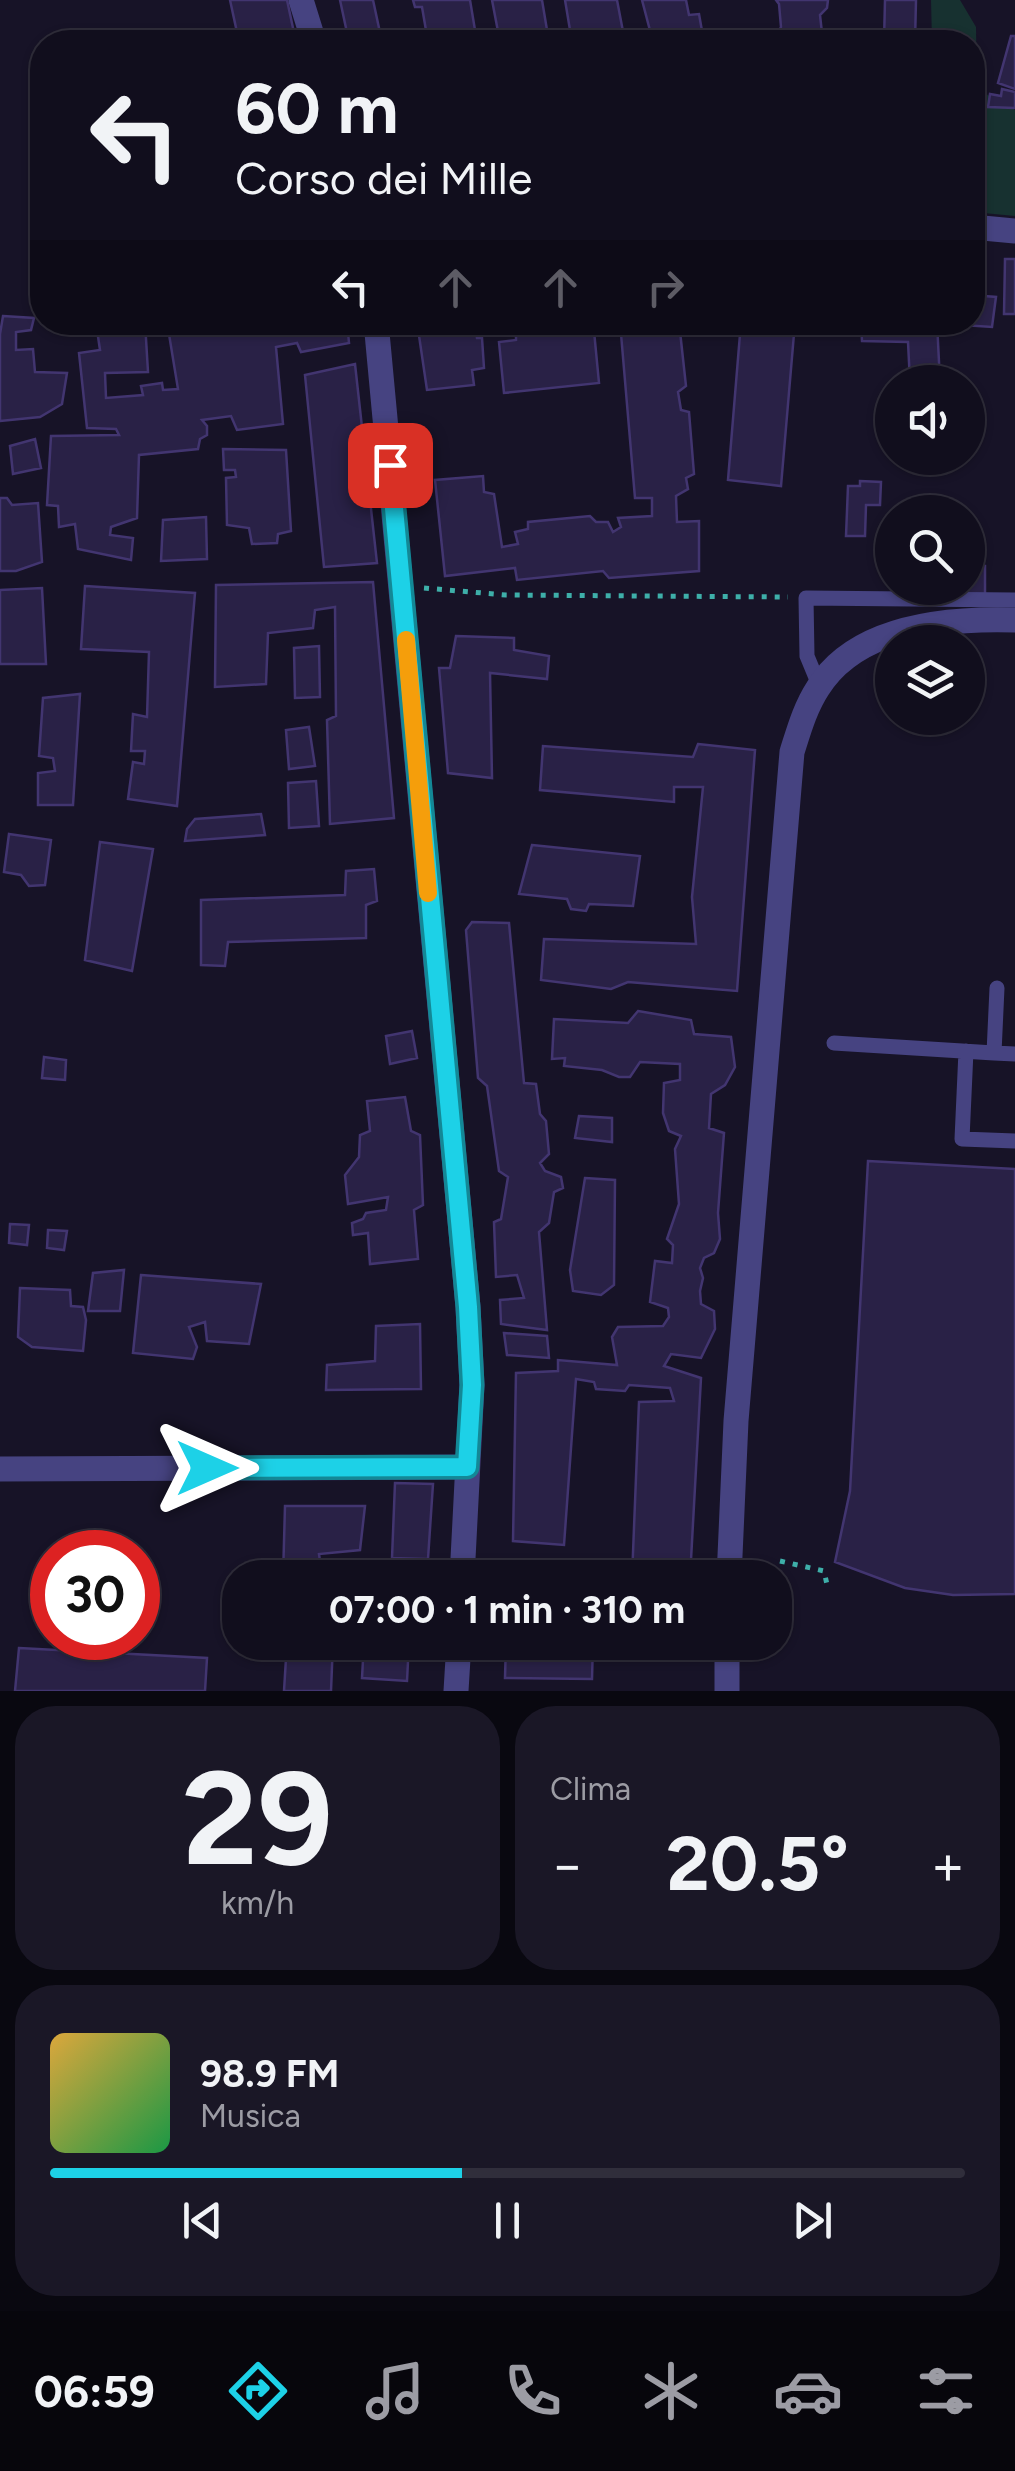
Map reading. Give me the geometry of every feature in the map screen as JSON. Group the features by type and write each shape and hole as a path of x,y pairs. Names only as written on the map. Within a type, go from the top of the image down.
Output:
{"street":[{"path":"301,0 310,30"},
{"path":"985,228 1015,231"},
{"path":"377,335 468,1307 472,1385 463,1560"},
{"path":"730,1560 736,1421 784,816 792,752 802,718 819,685 846,658 888,636 934,624 1015,620"},
{"path":"0,1470 467,1467"},
{"path":"456,1691 458,1660"},
{"path":"726,1691 727,1660"}],"lane":[{"path":"819,685 807,656 806,598 1015,600"},
{"path":"994,1053 998,988"},
{"path":"834,1043 1015,1054"},
{"path":"966,1051 962,1138 1015,1142"}],"path":[{"path":"401,586 506,595 806,598"},
{"path":"792,1564 824,1572 828,1589"}],"green space":[{"path":"931,0 960,0 976,27 976,30 932,30"},
{"path":"985,93 1015,110 1015,216 985,213"}],"building":[{"path":"230,0 287,0 293,30 236,30"},
{"path":"340,0 373,0 379,30 346,30"},
{"path":"413,0 470,0 475,30 426,30 422,7 415,7"},
{"path":"492,0 542,0 547,30 498,30"},
{"path":"565,0 617,0 623,30 570,30"},
{"path":"642,0 686,0 689,15 699,14 702,30 650,30"},
{"path":"776,0 828,0 820,15 822,30 779,30"},
{"path":"885,0 916,0 915,30 884,30"},
{"path":"1011,36 1015,36 1015,89 998,83"},
{"path":"1002,89 1015,92 1015,108 988,107 990,94 1001,96"},
{"path":"1005,259 1015,259 1015,314 1004,314"},
{"path":"985,296 996,297 992,327 985,327"},
{"path":"3,316 30,318 30,330 16,332 16,350 33,349 35,372 67,373 62,404 40,417 0,421"},
{"path":"98,335 146,335 148,372 105,373 106,398 143,395 141,386 162,383 163,390 178,389 169,335 348,335 349,343 301,352 297,343 276,347 283,424 237,430 231,416 202,420 207,435 200,439 198,449 139,455 137,518 111,527 110,535 133,538 131,560 78,549 75,524 59,527 58,506 47,505 51,436 119,435 116,429 87,428 79,353 100,350"},
{"path":"419,335 482,338 484,368 472,370 474,385 427,390"},
{"path":"516,335 594,335 599,383 504,393 499,342 516,340"},
{"path":"621,335 680,335 686,386 678,392 681,410 689,412 694,474 686,478 688,489 676,496 677,522 699,521 699,571 609,578 603,571 517,580 515,568 445,576 435,480 483,476 484,492 494,494 502,547 518,544 515,532 528,529 528,522 590,516 596,522 608,522 613,532 621,527 618,518 652,516 652,498 635,498"},
{"path":"740,335 794,335 781,486 728,480"},
{"path":"862,335 938,335 939,365 909,365 908,342 862,341"},
{"path":"355,364 377,563 324,567 305,375"},
{"path":"35,439 41,468 13,474 10,446"},
{"path":"223,449 286,450 291,531 278,534 277,543 252,544 249,528 227,525 226,478 236,477 235,470 224,470"},
{"path":"860,481 881,482 880,495 875,495 875,505 866,505 865,536 846,536 848,486 860,486"},
{"path":"0,498 7,498 12,505 38,503 42,562 16,571 0,571"},
{"path":"206,517 207,559 161,561 163,520"},
{"path":"373,582 394,818 330,824 327,720 336,716 335,607 315,610 313,628 268,633 266,684 215,687 216,585"},
{"path":"85,586 195,593 177,806 128,799 133,762 144,764 145,751 131,751 133,714 147,717 149,652 81,649"},
{"path":"42,588 46,664 0,664 0,590"},
{"path":"456,636 514,638 514,650 549,656 547,679 490,673 492,778 448,773 439,668 450,668"},
{"path":"319,646 320,697 295,698 294,648"},
{"path":"80,694 73,805 38,805 38,773 55,771 53,758 39,756 43,698"},
{"path":"309,727 315,766 289,769 286,730"},
{"path":"698,744 755,750 737,991 628,982 611,989 541,980 544,939 696,944 692,897 703,787 674,787 674,802 540,790 543,746 693,757"},
{"path":"316,781 319,826 289,828 288,783"},
{"path":"261,814 265,835 185,841 187,829 195,819"},
{"path":"9,834 51,840 45,885 29,886 21,875 4,872"},
{"path":"100,842 153,849 132,971 85,960"},
{"path":"532,845 640,856 633,906 589,904 586,911 571,909 567,899 519,894"},
{"path":"374,869 377,901 366,905 366,938 228,942 225,966 201,965 201,900 345,895 346,871"},
{"path":"472,922 509,923 524,1083 536,1084 540,1114 546,1121 549,1154 540,1163 545,1171 561,1177 563,1188 554,1192 549,1223 539,1232 547,1330 501,1324 500,1300 524,1298 517,1275 496,1277 494,1222 501,1219 508,1177 499,1171 487,1086 478,1078 466,930"},
{"path":"638,1011 691,1020 694,1034 731,1037 735,1067 725,1085 711,1094 709,1128 724,1133 720,1239 714,1253 704,1258 700,1268 700,1291 701,1304 714,1311 715,1329 701,1358 671,1354 664,1366 701,1378 691,1560 633,1560 639,1402 674,1401 670,1388 629,1385 625,1391 596,1389 594,1382 576,1379 564,1545 513,1541 516,1373 558,1371 558,1360 617,1365 612,1337 618,1327 663,1326 669,1317 668,1308 650,1302 655,1261 672,1263 673,1245 667,1239 679,1204 675,1149 681,1136 669,1131 663,1113 664,1083 680,1080 680,1064 640,1062 630,1077 619,1077 602,1070 564,1066 565,1058 552,1059 554,1019 628,1023"},
{"path":"412,1031 417,1058 390,1064 386,1036"},
{"path":"44,1057 66,1060 65,1080 42,1078"},
{"path":"405,1097 411,1131 420,1135 423,1205 414,1210 418,1259 370,1264 368,1233 353,1235 352,1223 363,1219 366,1213 386,1210 388,1197 348,1204 345,1175 359,1157 360,1135 370,1131 367,1101"},
{"path":"579,1116 612,1118 612,1142 575,1138"},
{"path":"868,1161 1015,1169 1015,1594 953,1595 905,1588 835,1562 850,1491"},
{"path":"585,1178 615,1180 614,1285 601,1295 573,1291 570,1270"},
{"path":"10,1224 29,1225 27,1245 9,1243"},
{"path":"48,1230 67,1231 64,1250 47,1248"},
{"path":"124,1270 120,1311 88,1311 93,1273"},
{"path":"141,1275 261,1284 249,1344 207,1341 205,1322 189,1327 197,1347 193,1359 133,1353"},
{"path":"20,1288 70,1290 71,1306 83,1307 86,1320 83,1351 32,1347 18,1337"},
{"path":"420,1324 421,1389 326,1390 327,1365 375,1361 376,1326"},
{"path":"504,1333 547,1336 549,1358 507,1355"},
{"path":"395,1483 433,1484 428,1559 392,1558"},
{"path":"285,1506 365,1506 360,1550 319,1554 320,1560 284,1560"},
{"path":"19,1648 30,1649 30,1660 160,1660 160,1656 207,1658 205,1691 15,1691"},
{"path":"286,1660 332,1660 331,1691 284,1691"},
{"path":"363,1660 408,1660 407,1681 362,1678"},
{"path":"506,1660 593,1660 592,1679 505,1678"}],"slow traffic":[{"path":"406,640 428,893"}],"route":[{"path":"207,1468 467,1467 472,1385 468,1307 390,465"}]}
